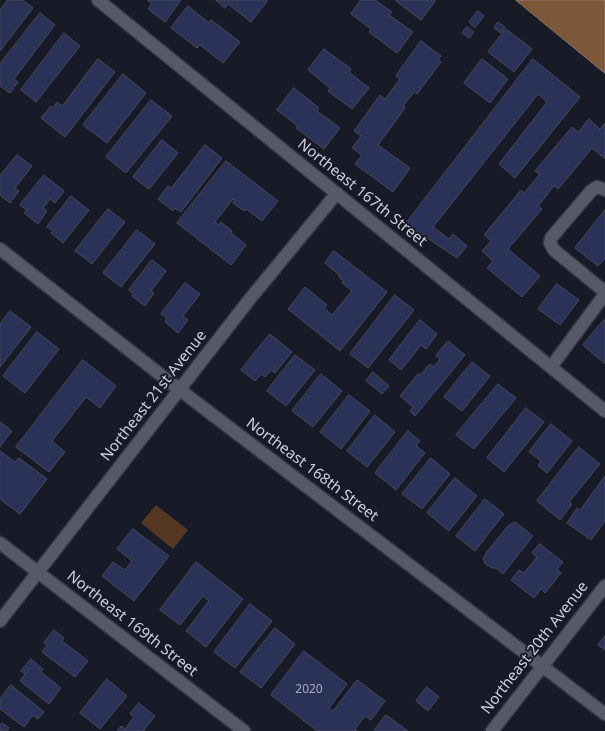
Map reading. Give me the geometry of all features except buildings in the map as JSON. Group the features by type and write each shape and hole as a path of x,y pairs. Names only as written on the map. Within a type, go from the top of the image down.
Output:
{"street":[{"name":"Northeast 167th Street","path":"98,0 605,411"},
{"path":"551,367 605,293 554,250 550,243 551,238 592,191 597,187 605,190"},
{"name":"Northeast 21st Avenue","path":"0,622 249,300 337,193"},
{"name":"Northeast 168th Street","path":"0,249 180,390 605,714"},
{"name":"Northeast 169th Street","path":"0,543 244,731"},
{"name":"Northeast 20th Avenue","path":"492,731 605,586"}],"shaded area":[{"path":"516,0 605,0 605,73"},
{"path":"156,505 188,530 173,549 141,523"}]}
